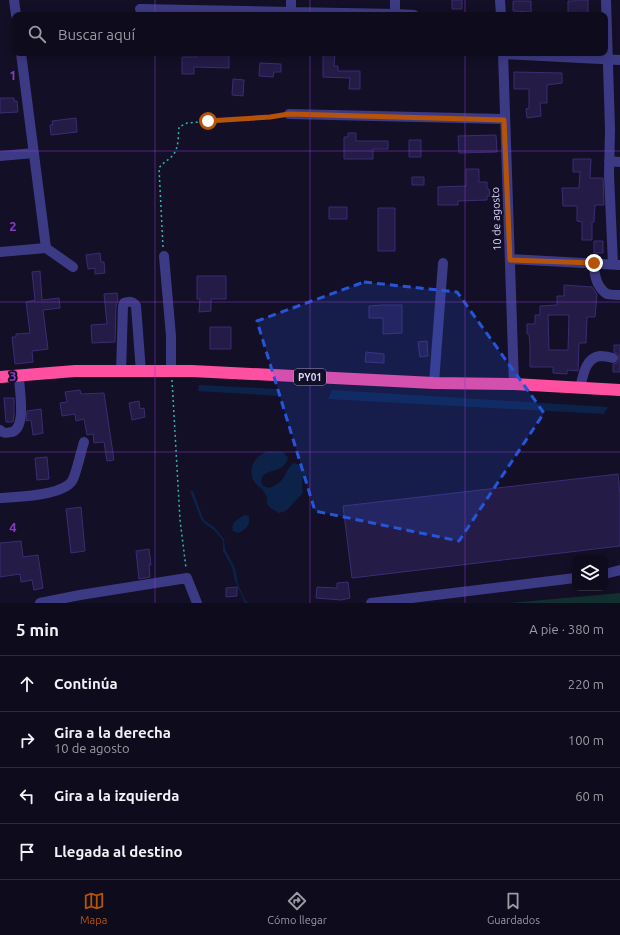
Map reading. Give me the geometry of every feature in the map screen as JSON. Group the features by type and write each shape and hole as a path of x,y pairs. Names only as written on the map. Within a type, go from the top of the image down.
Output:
{"highway":[{"name":"PY01","path":"0,377 75,372 200,372 434,383 514,384 620,390"}],"street":[{"path":"14,0 16,12"},
{"path":"140,10 291,12 291,0"},
{"path":"395,0 395,12"},
{"path":"500,0 501,12"},
{"path":"606,0 606,12"},
{"path":"21,56 46,248"},
{"name":"10 de agosto","path":"503,56 514,384"},
{"path":"545,56 620,60"},
{"path":"510,260 617,264 609,161 610,129 607,56"},
{"path":"289,114 504,120"},
{"path":"0,156 34,153"},
{"path":"609,161 620,162"},
{"path":"0,252 46,248 73,267"},
{"path":"164,256 171,336 171,372"},
{"path":"434,383 442,263"},
{"path":"594,263 594,277 600,287 608,294 620,295"},
{"path":"121,372 123,306 124,303 128,301 134,303 136,306 141,372"},
{"path":"580,388 586,366 590,362 600,356 613,358"},
{"path":"0,430 6,433 13,432 19,425 21,405 19,376"},
{"path":"0,498 57,491 66,487 72,481 84,442"},
{"path":"608,573 620,570"},
{"path":"40,603 187,578 197,603"},
{"path":"371,603 572,578"}],"path":[{"path":"164,256 159,168 162,163 174,155 177,148 179,127 187,123 270,117 289,114"},
{"path":"171,372 180,520 187,578"}],"highlighted area":[{"path":"364,282 457,292 544,413 459,541 315,511 257,321"}],"green space":[{"path":"620,593 620,603 510,603"}],"water":[{"path":"199,385 279,389 280,396 198,391"},
{"path":"332,390 608,407 604,414 328,399"},
{"path":"270,451 283,452 288,458 286,464 282,467 263,476 261,481 263,486 269,488 279,483 293,463 302,465 305,472 302,481 303,493 286,511 279,513 268,505 266,495 255,483 251,473 256,459 260,455"},
{"path":"190,491 193,491 205,521 214,527 224,539 225,549 235,568 238,584 244,598 248,603 245,603 235,581 232,567 223,551 223,541 215,531 201,519"},
{"path":"244,515 249,516 247,527 238,533 233,531 232,527 234,522"}],"building":[{"path":"452,0 462,0 462,9 452,9"},
{"path":"588,0 588,12 568,12 568,1"},
{"path":"513,1 531,1 531,12 513,11"},
{"path":"229,56 229,68 194,67 194,74 182,74 182,57"},
{"path":"323,56 335,56 334,66 338,66 338,71 360,71 360,89 349,89 350,78 323,77"},
{"path":"260,63 281,64 281,72 274,72 273,77 259,76"},
{"path":"514,72 562,73 562,83 547,85 547,103 540,103 541,116 527,118 526,109 529,108 529,89 514,89"},
{"path":"233,79 244,80 243,96 232,95"},
{"path":"0,98 14,98 14,101 17,101 18,112 0,113"},
{"path":"76,118 77,132 51,135 50,125 53,125 52,121"},
{"path":"348,133 356,133 356,141 388,141 388,149 373,149 373,159 344,159 344,137 348,137"},
{"path":"496,135 497,152 459,153 458,136"},
{"path":"409,140 421,140 421,157 409,157"},
{"path":"573,159 591,159 590,178 603,178 604,205 595,205 594,222 592,222 592,240 582,240 582,222 577,221 577,206 563,206 562,188 579,188 580,172 573,172"},
{"path":"466,169 479,169 479,182 487,182 487,189 489,189 490,196 487,196 487,200 458,201 458,205 438,205 438,187 466,186"},
{"path":"412,177 424,177 424,185 412,185"},
{"path":"329,207 347,207 347,219 329,219"},
{"path":"378,208 395,208 395,251 378,251"},
{"path":"594,241 603,241 603,253 594,253"},
{"path":"100,253 101,262 104,262 105,273 95,274 95,268 88,269 86,255"},
{"path":"40,271 42,300 59,298 60,308 43,310 48,349 32,351 33,362 15,364 12,337 16,337 16,334 30,333 26,302 35,300 32,272"},
{"path":"197,276 226,276 226,299 211,299 211,311 199,312 200,299 197,299"},
{"path":"564,285 592,287 597,294 595,317 587,317 586,343 579,343 578,371 567,370 567,374 553,373 553,367 530,367 530,346 529,334 527,334 527,324 535,324 535,315 540,315 540,306 557,305 557,296 564,296","holes":["548,315 569,315 568,350 549,350"]},
{"path":"117,293 118,300 116,306 115,342 92,343 91,325 107,324 104,294"},
{"path":"402,305 402,333 383,334 383,318 369,318 369,306"},
{"path":"210,327 231,327 231,349 210,349"},
{"path":"427,341 428,356 420,357 418,342"},
{"path":"614,345 620,345 620,372 613,372 613,364 617,363 619,359 618,354 614,352"},
{"path":"366,352 384,354 384,363 365,362"},
{"path":"80,390 81,394 104,393 114,460 107,461 104,442 94,443 93,434 87,435 84,419 76,421 75,414 62,416 60,403 67,402 65,392"},
{"path":"4,398 14,398 13,422 6,422"},
{"path":"139,401 140,409 144,408 145,417 132,420 129,403"},
{"path":"41,409 43,433 33,435 31,420 26,421 27,411"},
{"path":"47,457 49,479 37,480 35,458"},
{"path":"618,474 620,495 620,546 352,578 343,506"},
{"path":"81,507 85,551 71,553 66,509"},
{"path":"21,541 23,557 38,555 43,588 34,590 32,580 21,582 20,574 0,577 0,543"},
{"path":"149,549 151,565 149,565 150,577 139,579 136,551"},
{"path":"348,582 350,598 341,600 316,598 317,587 337,588 337,583"},
{"path":"237,587 237,596 226,597 226,588"}],"route":[{"path":"208,121 270,117 289,114 504,120 510,260 594,263"}]}
